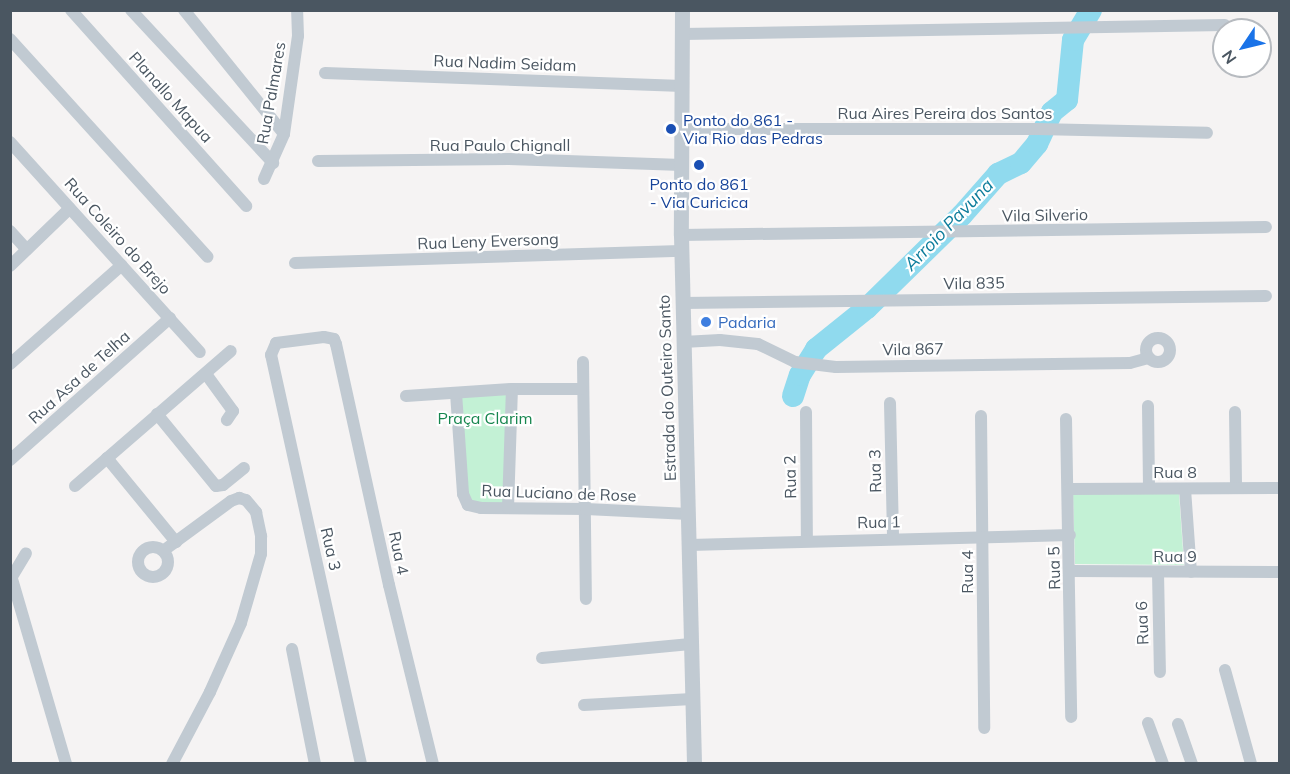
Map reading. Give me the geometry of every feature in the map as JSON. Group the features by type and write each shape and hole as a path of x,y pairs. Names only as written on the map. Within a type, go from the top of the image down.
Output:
{"street":[{"name":"Planallo Mapua","path":"71,10 246,206"},
{"path":"131,10 273,164"},
{"path":"184,10 284,134"},
{"name":"Rua Palmares","path":"264,179 273,164 284,134 298,36 297,10"},
{"name":"Estrada do Outeiro Santo","path":"682,10 681,252 694,764"},
{"path":"682,34 1212,25"},
{"path":"10,39 208,257"},
{"name":"Rua Nadim Seidam","path":"325,73 683,86"},
{"name":"Rua Aires Pereira dos Santos","path":"682,129 1036,129 1208,133"},
{"name":"Rua Coleiro do Brejo","path":"10,142 200,352"},
{"name":"Rua Paulo Chignall","path":"318,161 509,159 682,165"},
{"path":"10,266 70,208"},
{"name":"Vila Silverio","path":"681,235 1266,228"},
{"path":"10,231 27,250"},
{"name":"Rua Leny Eversong","path":"295,263 681,252"},
{"path":"10,364 122,265"},
{"name":"Vila 835","path":"682,303 1266,296"},
{"name":"Rua Asa de Telha","path":"10,460 170,318"},
{"name":"Rua 4","path":"276,343 329,337 334,339 338,349 389,585 433,764"},
{"name":"Vila 867","path":"683,342 720,340 758,344 795,362 817,366 1130,363 1149,358"},
{"name":"Rua 3","path":"276,343 271,355 361,764"},
{"path":"75,486 231,351"},
{"path":"583,362 581,389 586,509 586,599"},
{"path":"206,374 233,411 227,420"},
{"path":"406,396 512,389 581,389"},
{"path":"508,508 512,389"},
{"name":"Rua Luciano de Rose","path":"456,393 465,502 481,508 586,509 689,514"},
{"name":"Rua 3","path":"890,403 893,538"},
{"path":"1148,406 1149,488"},
{"name":"Rua 2","path":"806,412 807,541"},
{"path":"1235,412 1236,488"},
{"path":"157,414 216,486 223,485 244,468"},
{"name":"Rua 4","path":"981,416 984,728"},
{"name":"Rua 5","path":"1066,419 1071,571 1071,717"},
{"path":"107,458 176,542"},
{"name":"Rua 8","path":"1069,489 1280,488"},
{"path":"1185,489 1191,572"},
{"path":"164,551 239,498 252,505 261,536 256,576 241,623 210,692 172,764"},
{"name":"Rua 1","path":"690,546 893,538 1070,535"},
{"path":"26,553 11,579 66,764"},
{"name":"Rua 9","path":"1071,571 1280,572"},
{"name":"Rua 6","path":"1158,572 1160,672"},
{"path":"542,658 690,644"},
{"path":"292,649 315,764"},
{"path":"1225,670 1251,764"},
{"path":"584,705 692,699"},
{"path":"1149,723 1163,764"},
{"path":"1178,724 1192,764"}],"green space":[{"name":"Praça Clarim","path":"512,389 508,508 468,505 456,393"},
{"path":"1073,493 1179,494 1184,565 1075,564"}],"waterway":[{"name":"Arroio Pavuna","path":"793,396 800,375 816,349 867,308 962,215 998,174 1021,163 1037,144 1052,112 1067,100 1073,40 1091,10"}],"place":[{"name":"Ponto do 861 - Via Rio das Pedras","path":"671,129"},
{"name":"Ponto do 861 - Via Curicica","path":"699,165"},
{"name":"Padaria","path":"706,322"}]}
